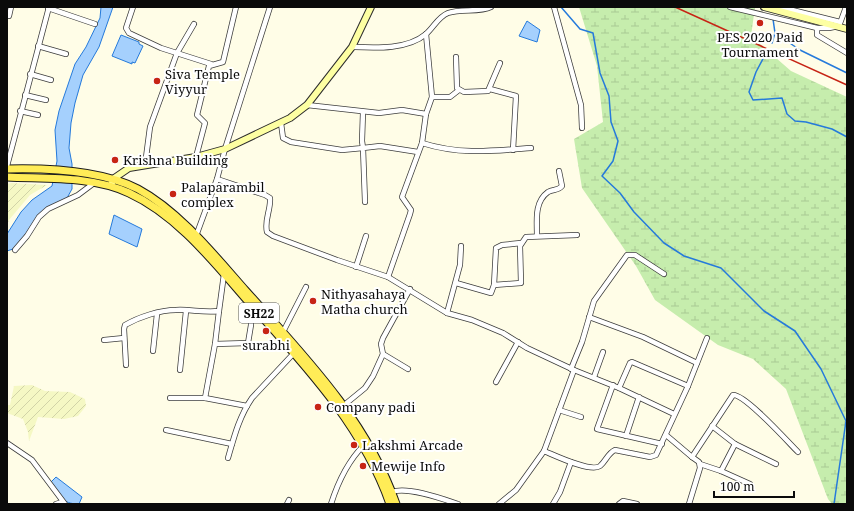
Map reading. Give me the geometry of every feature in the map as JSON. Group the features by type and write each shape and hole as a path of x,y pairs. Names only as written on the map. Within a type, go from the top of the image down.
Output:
{"main road":[{"path":"112,182 129,168 196,156 225,149 281,123 307,105 352,47 371,7"},
{"path":"764,7 793,15 839,24 847,28"},
{"name":"SH22","path":"7,168 76,173 112,182 146,194 196,236 316,369 343,406 365,444 390,504"},
{"name":"SH22","path":"7,177 94,183 112,182 155,208 189,237 294,353 378,460 396,504"}],"street":[{"path":"10,16 11,7"},
{"path":"133,7 126,28 128,33 147,43 211,64 223,62 236,7"},
{"path":"196,236 217,179 270,7"},
{"path":"352,47 370,48 395,46 417,40 426,34 442,17 449,13 491,7"},
{"path":"554,7 581,105 582,128"},
{"path":"730,7 817,28 829,28 839,24 846,7"},
{"path":"780,7 839,24"},
{"path":"7,168 20,111 49,8 95,24"},
{"path":"145,165 150,127 177,53 194,24"},
{"path":"817,28 817,35 847,53"},
{"path":"388,277 411,210 402,197 422,143 426,114 432,97 426,34"},
{"path":"38,46 66,54"},
{"path":"456,57 456,85 459,90"},
{"path":"490,89 500,63"},
{"path":"196,156 205,124 198,117 196,112 211,64"},
{"path":"30,74 51,80"},
{"path":"432,97 450,97 459,90 482,92 490,89 516,96 513,150"},
{"path":"25,95 46,100"},
{"path":"307,105 363,112 379,113 402,110 426,114"},
{"path":"20,111 38,115"},
{"path":"363,112 362,141 366,182 365,202"},
{"path":"281,123 283,138 291,142 342,150 380,146 418,152"},
{"path":"422,143 444,150 471,152 531,148"},
{"path":"537,236 538,207 548,192 560,189 562,186 559,171"},
{"path":"217,179 270,198 265,226 267,232 273,236 356,267 388,277 410,289 447,313 503,333 573,370 620,388 674,414"},
{"path":"15,250 27,236 39,217 48,209 78,194 94,183"},
{"path":"494,285 521,283 521,243 526,237 577,235"},
{"path":"356,267 366,236"},
{"path":"456,283 489,294 492,292 494,285 496,248 502,244 521,243"},
{"path":"447,313 456,283 461,246"},
{"path":"499,504 516,490 544,451 573,370 594,301 627,255 635,255 664,274"},
{"path":"205,398 216,344 224,274"},
{"path":"283,332 306,287"},
{"path":"343,406 365,388 373,376 383,354 381,344 383,338 410,289"},
{"path":"216,344 248,343 251,325 251,305"},
{"path":"126,365 124,338 125,325 165,311 208,313 219,311"},
{"path":"180,370 186,311"},
{"path":"153,351 157,314"},
{"path":"589,317 643,337 697,363"},
{"path":"104,340 124,338"},
{"path":"544,451 571,462 596,468 601,466 615,450 654,457 662,444 674,414 688,386 707,338"},
{"path":"496,382 518,342"},
{"path":"594,377 603,352"},
{"path":"228,458 237,426 246,406 294,353"},
{"path":"383,354 408,369"},
{"path":"620,388 630,363 632,362 688,386"},
{"path":"613,385 596,429 662,444"},
{"path":"692,457 732,396 738,395 754,408 798,452"},
{"path":"626,436 640,397"},
{"path":"170,398 205,398 246,406"},
{"path":"559,410 581,417"},
{"path":"712,426 735,444 776,464"},
{"path":"166,430 232,444"},
{"path":"666,435 700,464 721,471 750,484"},
{"path":"7,443 32,460 54,487 64,503 56,504"},
{"path":"331,504 338,482 353,457 365,444"},
{"path":"721,471 735,444"},
{"path":"553,504 560,492 571,462"},
{"path":"689,504 700,464"},
{"path":"392,492 399,490 436,496 458,504"},
{"path":"619,504 623,501 637,504"}],"green space":[{"path":"579,7 755,7 751,36 791,71 847,97 847,504 832,504 828,499 786,389 753,359 718,345 655,300 636,266 582,188 574,139 603,122 597,66"},
{"path":"7,184 47,185 30,195 9,220 7,225"},
{"path":"32,385 45,391 70,392 85,399 86,406 78,416 64,419 38,417 29,441 28,432 23,419 7,413 7,405 10,405 14,386"}],"water":[{"path":"101,7 113,7 99,47 83,75 75,103 71,123 69,148 72,164 72,189 67,198 39,215 21,242 13,249 7,251 7,234 21,212 32,200 52,186 57,161 55,130 59,111 75,64 86,47 100,18"},
{"path":"527,21 540,30 537,42 519,36"},
{"path":"121,35 139,42 139,44 143,46 135,63 132,62 132,64 112,56"},
{"path":"114,215 142,229 137,247 109,234"},
{"path":"56,477 82,497 79,504 68,502 59,495 51,482"}],"waterway":[{"path":"561,7 580,29 593,33 600,73 609,96 611,122 618,141 613,161 602,176 620,193 634,212 664,243 684,256 721,268 764,311 795,331 821,369 846,421 834,504"},
{"path":"772,43 775,33 773,19"},
{"path":"775,33 800,50 847,73"},
{"path":"768,56 765,55 756,72 749,92 753,100 782,98 787,114 795,121 806,122 832,129 847,137"}],"railway":[{"path":"675,7 847,85"}],"place":[{"name":"PES 2020 Paid Tournament","path":"760,23"},
{"name":"Siva Temple Viyyur","path":"157,81"},
{"name":"Krishna Building","path":"115,160"},
{"name":"Palaparambil complex","path":"173,194"},
{"name":"Nithyasahaya Matha church","path":"313,301"},
{"name":"surabhi","path":"266,331"},
{"name":"Company padi","path":"318,407"},
{"name":"Lakshmi Arcade","path":"354,445"},
{"name":"Mewije Info","path":"363,466"}]}
